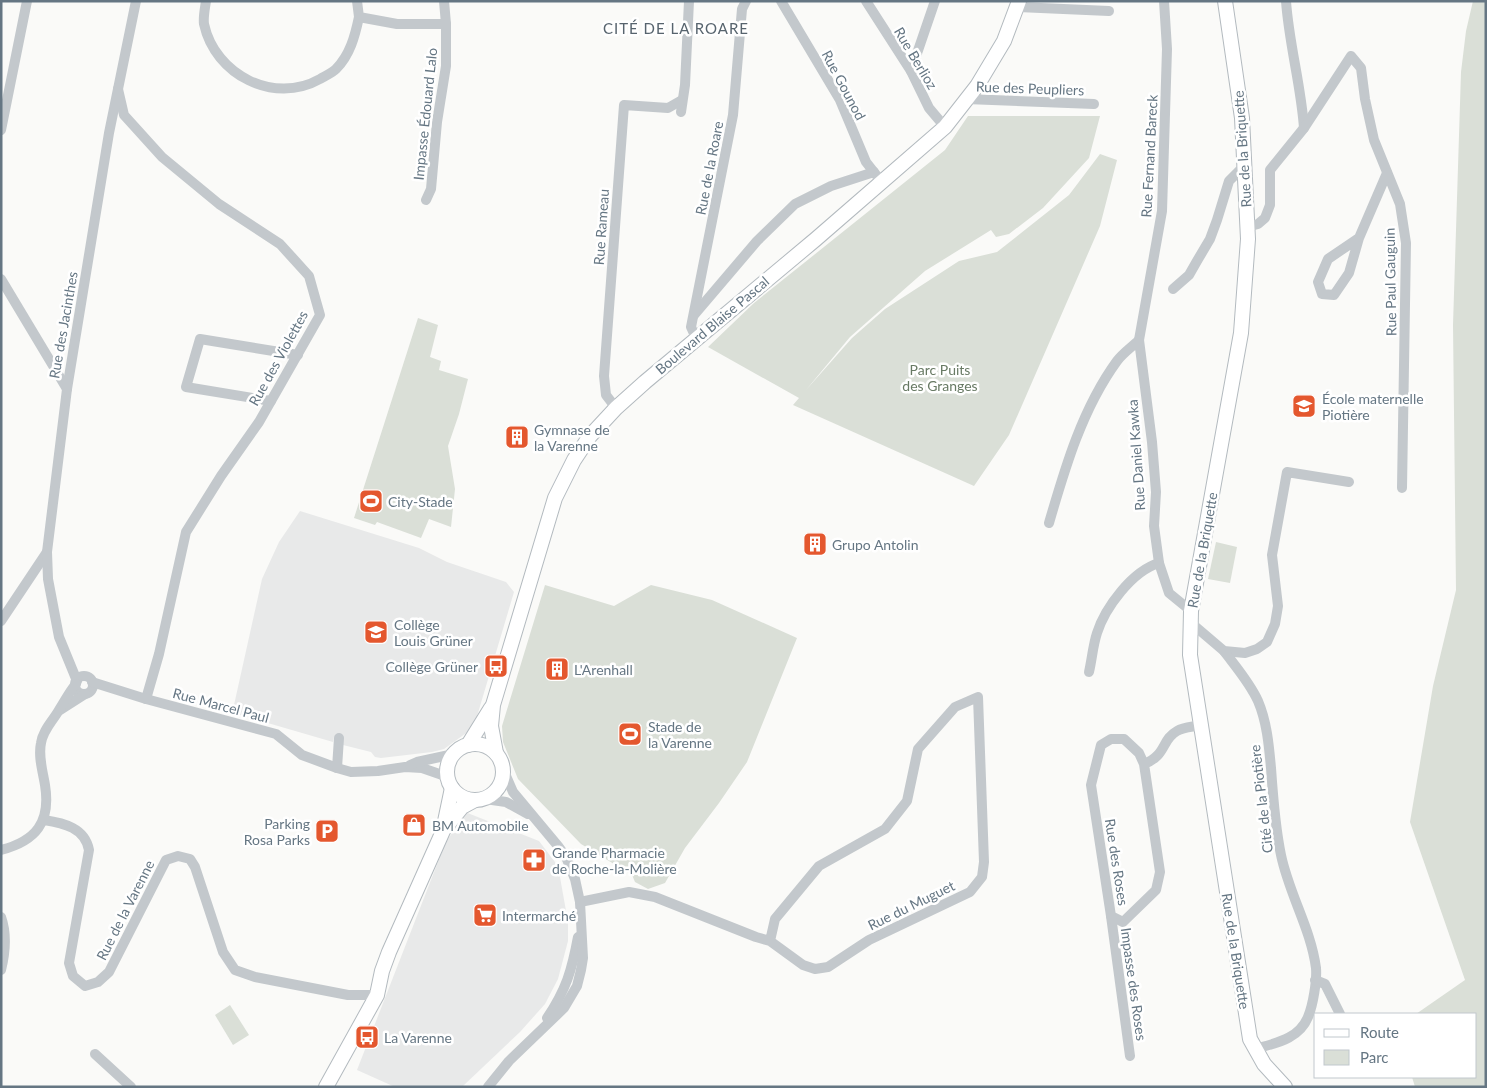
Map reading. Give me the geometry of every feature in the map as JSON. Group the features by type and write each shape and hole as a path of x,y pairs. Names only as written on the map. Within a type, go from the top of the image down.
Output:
{"main road":[{"name":"Rue de la Briquette","path":"1225,1 1242,118 1248,239 1241,333 1191,617 1190,655 1250,1039 1264,1064 1285,1087"},
{"name":"Boulevard Blaise Pascal","path":"496,753 491,726 493,705 556,498 574,460 590,436 616,408 696,338 816,239 878,177 945,127 977,86 1004,41 1018,4"},
{"name":"Boulevard Blaise Pascal","path":"468,745 493,705"},
{"path":"326,1087 377,995 388,952 443,831 462,807 480,800 498,789 501,783 504,769 501,760 496,753 484,746 468,745 454,754 448,768 450,783 443,831"},
{"path":"450,783 459,795 468,800 480,800"}],"street":[{"path":"1,130 27,1"},
{"name":"Rue des Jacinthes","path":"84,685 59,637 48,579 47,552 66,389 109,134 136,1"},
{"path":"206,1 204,23 215,51 235,73 267,87 292,89 313,82 336,70 350,50 356,33 359,17 358,1"},
{"name":"Impasse Édouard Lalo","path":"426,200 431,189 437,122 446,66 444,1"},
{"path":"681,112 685,85 689,1"},
{"name":"Rue de la Roare","path":"696,338 691,327 733,115 742,8 746,1"},
{"name":"Rue Gounod","path":"781,1 840,100 866,162 878,177"},
{"name":"Rue Berlioz","path":"866,1 911,71 929,108 945,127"},
{"path":"911,71 934,1"},
{"path":"1286,1 1288,26 1303,110 1304,128"},
{"name":"Rue Fernand Bareck","path":"1140,343 1162,211 1167,49 1164,2"},
{"path":"1018,4 1108,10"},
{"path":"359,17 397,24 446,24"},
{"name":"Rue Paul Gauguin","path":"1248,227 1258,224 1265,218 1270,205 1270,170 1304,128 1351,56 1361,68 1364,99 1374,140 1400,204 1406,243 1402,488"},
{"name":"Rue des Violettes","path":"118,89 124,115 162,157 219,204 280,244 308,276 320,315 271,401 186,532 159,654 146,699"},
{"name":"Rue des Peupliers","path":"966,99 1094,104"},
{"name":"Rue Rameau","path":"616,408 606,395 604,376 624,105 668,108 682,100"},
{"path":"1173,289 1189,275 1198,261 1210,239 1229,180 1244,166"},
{"path":"1360,238 1328,259 1318,282 1322,294 1334,295 1349,272 1360,238 1387,173"},
{"name":"Boulevard Blaise Pascal","path":"694,316 757,241 796,204 831,186 878,177"},
{"path":"2,281 66,389"},
{"path":"271,401 186,387 200,339 298,355"},
{"path":"1049,523 1065,470 1090,407 1118,360 1140,343"},
{"name":"Rue Daniel Kawka","path":"1140,343 1152,442 1156,492 1154,526 1159,563 1169,593 1191,617"},
{"path":"1224,651 1245,653 1257,649 1267,642 1275,624 1278,606 1272,555 1287,472 1349,482"},
{"path":"1,622 47,552"},
{"path":"1089,672 1097,633 1116,598 1134,577 1159,563"},
{"name":"Cité de la Piotière","path":"1191,617 1224,651 1247,681 1258,702 1266,726 1276,831 1281,856 1313,952 1316,971 1312,1003 1307,1018 1298,1032 1282,1042 1255,1049"},
{"name":"Rue Marcel Paul","path":"44,820 46,804 40,746 43,733 59,710 84,685 112,689 276,734 302,755 337,768 352,772 405,767 422,768 450,783"},
{"name":"Rue du Muguet","path":"580,902 629,892 655,897 770,941 803,965 815,969 828,967 869,940 970,892 982,877 984,862 978,697 955,707 918,749 907,801 885,829 819,866 775,919 770,941"},
{"path":"1144,764 1154,760 1162,752 1170,736 1179,730 1201,725"},
{"path":"337,768 339,738"},
{"name":"Rue des Roses","path":"1110,739 1124,739 1139,753 1144,764 1160,872 1156,890 1122,922 1111,916 1091,785 1101,745 1110,739"},
{"name":"Rue Marcel Paul","path":"405,767 416,762 454,754"},
{"path":"488,1087 492,1080 536,1033 556,1003 570,974 581,920 580,902 575,879 566,857 513,792 504,769"},
{"path":"480,800 506,802 532,816"},
{"path":"1,850 15,846 33,836 44,820"},
{"name":"Rue de la Varenne","path":"44,820 57,822 80,831 87,840 89,850 69,962 73,976 85,986 98,982 109,972 166,860 178,856 190,860 195,867 223,952 235,970 255,977 348,995 377,995"},
{"name":"Impasse des Roses","path":"1111,916 1130,1056"},
{"path":"1,917 4,923 5,954 1,970"},
{"path":"1315,980 1325,984 1340,1013"},
{"path":"95,1054 131,1087"}],"shaded area":[{"name":"Collège Louis Grüner","path":"300,511 419,548 447,562 506,582 514,592 475,723 469,731 444,749 381,758 375,757 371,752 343,745 343,740 334,737 333,742 237,714 238,706 234,705 262,579 279,542"},
{"path":"465,812 539,841 558,866 568,922 568,941 558,979 545,1004 520,1032 463,1086 395,1087 357,1070 445,844"}],"green space":[{"path":"1473,1 1486,1 1486,1087 1415,1087 1412,1078 1477,1078 1477,1013 1417,1013 1465,980 1410,822 1433,686 1456,590 1453,325 1461,72 1466,31"},
{"name":"Parc Puits des Granges","path":"968,116 1100,116 1089,158 1043,208 1009,234 996,237 991,230 925,271 850,337 806,390 852,338 885,309 959,261 997,252 1069,195 1100,154 1117,160 1100,226 1009,435 974,486 793,405 799,398 708,347 754,303 945,150"},
{"path":"418,318 438,325 430,357 441,361 439,370 468,379 448,446 455,489 451,527 429,519 421,538 377,522 375,525 354,518"},
{"path":"1216,542 1237,547 1230,583 1208,579"},
{"name":"Stade de la Varenne","path":"545,585 614,606 651,585 712,600 797,638 747,762 685,848 665,883 648,889 635,882 632,875 581,844 518,779 503,742 502,726"},
{"path":"230,1005 249,1035 233,1045 215,1015"}],"place":[{"name":"École maternelle Piotière","path":"1304,406"},
{"name":"Gymnase de la Varenne","path":"517,437"},
{"name":"City-Stade","path":"371,501"},
{"name":"Grupo Antolin","path":"815,544"},
{"name":"Collège Louis Grüner","path":"376,632"},
{"name":"Collège Grüner","path":"496,666"},
{"name":"L'Arenhall","path":"557,669"},
{"name":"Stade de la Varenne","path":"630,734"},
{"name":"BM Automobile","path":"414,825"},
{"name":"Parking Rosa Parks","path":"327,831"},
{"name":"Grande Pharmacie de Roche-la-Molière","path":"534,860"},
{"name":"Intermarché","path":"485,915"},
{"name":"La Varenne","path":"367,1037"}],"district":[{"name":"CITÉ DE LA ROARE","path":"676,28"}]}
